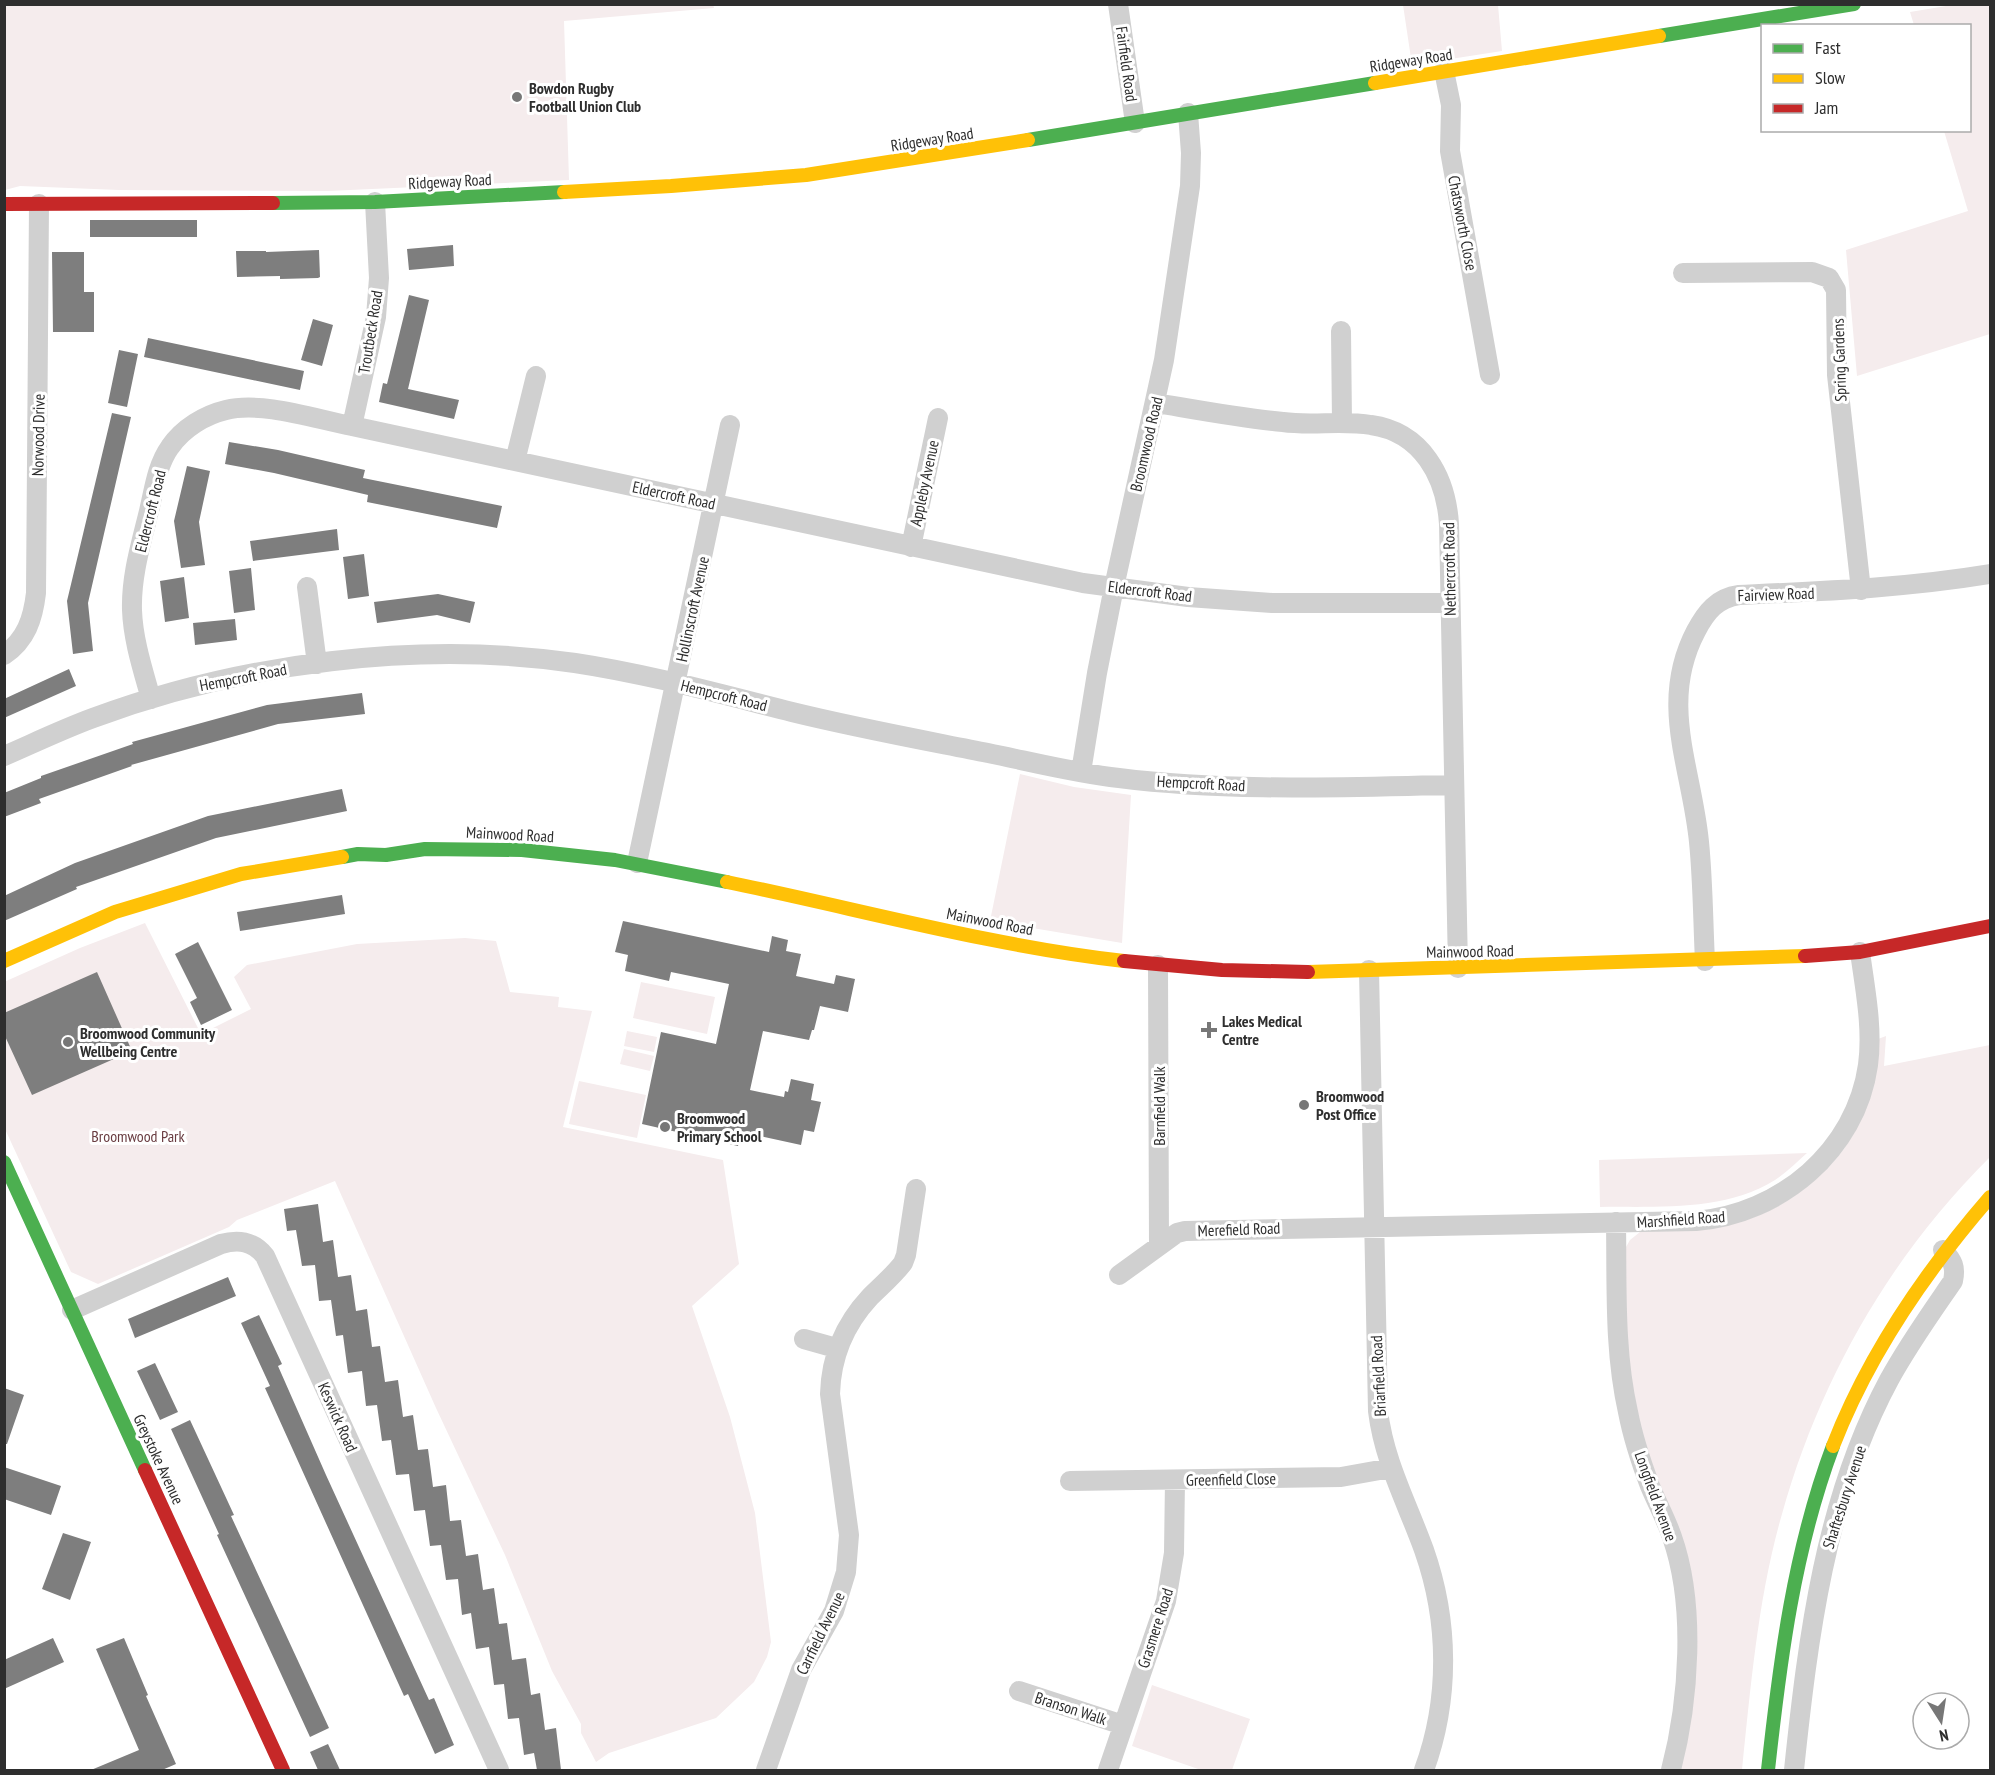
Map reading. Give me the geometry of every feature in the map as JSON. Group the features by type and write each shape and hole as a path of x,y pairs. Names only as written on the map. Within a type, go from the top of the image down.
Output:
{"main road":[{"name":"Ridgeway Road","path":"4,204 375,202 779,178 858,168 1854,4"},
{"name":"Mainwood Road","path":"4,961 72,930 141,903 241,874 358,854 386,855 425,849 463,848 534,850 637,863 985,938 1086,957 1158,965 1266,972 1705,961 1860,952 1990,926"},
{"name":"Greystoke Avenue","path":"6,1168 277,1769"},
{"name":"Shaftesbury Avenue","path":"1768,1770 1787,1622 1800,1555 1821,1479 1848,1408 1883,1339 1910,1297 1943,1250 1990,1197"}],"street":[{"name":"Fairfield Road","path":"1118,4 1136,123"},
{"name":"Chatsworth Close","path":"1444,71 1451,105 1450,151 1490,375"},
{"name":"Broomwood Road","path":"1081,772 1114,587 1155,403 1190,186 1191,153 1188,113"},
{"name":"Troutbeck Road","path":"352,426 376,317 379,278 375,202"},
{"name":"Norwood Drive","path":"4,655 16,645 28,627 36,593 39,204"},
{"name":"Spring Gardens","path":"1681,272 1812,272 1829,278 1833,283 1838,301 1837,375 1861,590"},
{"path":"1341,329 1342,423"},
{"path":"515,461 537,373"},
{"name":"Nethercroft Road","path":"1155,403 1284,422 1371,424 1395,432 1415,446 1436,470 1448,510 1458,968"},
{"name":"Eldercroft Road","path":"151,699 135,634 132,610 135,571 158,473 170,446 182,433 200,420 223,410 243,407 261,408 352,426 1058,579 1188,597 1272,603 1450,603"},
{"name":"Appleby Avenue","path":"911,547 940,416"},
{"name":"Hollinscroft Avenue","path":"637,863 677,684 730,422"},
{"name":"Fairview Road","path":"1705,961 1699,842 1680,739 1678,715 1679,679 1691,640 1708,611 1715,603 1730,596 1861,590 1990,574"},
{"path":"306,585 317,664"},
{"name":"Hempcroft Road","path":"4,756 84,721 151,699 221,680 317,664 405,656 491,655 573,663 677,684 835,723 1120,778 1201,784 1325,787 1453,785"},
{"name":"Marshfield Road","path":"1374,1227 1696,1221 1731,1216 1766,1203 1786,1192 1815,1168 1832,1148 1848,1125 1865,1083 1870,1039 1860,952"},
{"name":"Barnfield Walk","path":"1158,965 1159,1246"},
{"name":"Briarfield Road","path":"1369,970 1376,1395 1380,1425 1391,1468 1425,1552 1437,1595 1443,1633 1443,1681 1432,1746 1424,1770"},
{"name":"Carrfield Avenue","path":"765,1770 798,1677 834,1611 846,1572 849,1535 830,1394 837,1348 854,1317 903,1263 919,1225 916,1189"},
{"name":"Longfield Avenue","path":"1616,1222 1617,1344 1624,1395 1641,1462 1672,1538 1683,1590 1686,1658 1679,1730 1671,1770"},
{"name":"Merefield Road","path":"1119,1275 1177,1233 1185,1231 1374,1227"},
{"name":"Keswick Road","path":"72,1310 221,1244 239,1241 259,1248 265,1256 499,1770"},
{"name":"Shaftesbury Avenue","path":"1794,1770 1799,1719 1818,1594 1834,1522 1846,1482 1888,1381 1907,1348 1953,1281 1956,1271 1953,1261 1943,1250"},
{"path":"804,1339 837,1348"},
{"name":"Greenfield Close","path":"1068,1480 1341,1477 1391,1468"},
{"name":"Grasmere Road","path":"1108,1770 1159,1624 1170,1583 1174,1553 1175,1480"},
{"name":"Branson Walk","path":"1019,1691 1123,1725"}],"green space":[{"path":"713,4 714,8 564,21 569,180 328,191 119,190 20,186 5,190 4,5"},
{"path":"1403,5 1498,5 1502,51 1412,65"},
{"path":"1952,5 1990,5 1990,334 1857,376 1846,250 1968,211 1944,132 1971,132 1971,24 1914,24 1910,12"},
{"path":"1020,774 1074,787 1131,795 1122,943 990,921"},
{"name":"Broomwood Park","path":"145,923 201,1034 251,1009 234,977 247,965 357,944 465,938 496,941 510,992 559,997 558,1007 592,1011 563,1127 723,1160 739,1264 692,1306 730,1417 755,1513 771,1642 767,1657 754,1682 716,1718 609,1753 596,1762 581,1733 581,1724 552,1671 505,1555 436,1408 335,1181 237,1220 229,1227 98,1284 71,1272 5,1129 4,982 80,948"},
{"path":"641,982 715,997 707,1034 633,1018"},
{"path":"627,1031 657,1037 654,1052 624,1046"},
{"path":"1886,1036 1884,1066 1990,1045 1990,1157 1954,1195 1890,1278 1838,1368 1816,1415 1782,1514 1767,1577 1756,1641 1742,1770 1679,1770 1695,1644 1654,1474 1637,1414 1626,1343 1626,1247 1630,1240 1640,1232 1706,1227 1745,1220 1778,1206 1811,1183 1826,1170 1850,1140 1858,1124 1867,1094 1878,1039"},
{"path":"624,1049 654,1056 650,1071 620,1064"},
{"path":"579,1081 646,1095 637,1138 569,1124"},
{"path":"1807,1153 1775,1180 1734,1198 1690,1205 1600,1207 1599,1160"},
{"path":"1152,1685 1250,1719 1232,1770 1201,1770 1132,1746"}],"building":[{"path":"90,220 197,220 197,237 90,237"},
{"path":"453,245 454,266 409,270 407,249"},
{"path":"319,250 320,277 318,278 237,277 236,251"},
{"path":"52,252 84,252 84,292 94,292 94,332 53,332"},
{"path":"409,295 429,300 408,389 459,400 454,419 379,402 383,383 387,384"},
{"path":"313,319 333,325 322,366 301,360"},
{"path":"148,338 304,371 300,390 144,357"},
{"path":"119,350 138,354 127,407 108,403"},
{"path":"112,413 131,417 88,603 93,651 73,654 67,601"},
{"path":"229,442 278,450 365,470 363,478 502,506 497,528 367,502 368,495 225,464"},
{"path":"187,466 210,471 199,522 205,565 181,568 174,521"},
{"path":"337,529 339,550 253,561 250,541"},
{"path":"364,554 369,596 348,599 343,557"},
{"path":"251,568 255,610 234,613 229,571"},
{"path":"184,577 189,618 165,622 160,581"},
{"path":"438,594 475,602 470,623 437,615 377,623 374,602"},
{"path":"235,619 237,640 195,645 193,623"},
{"path":"69,669 76,686 4,718 4,699"},
{"path":"362,693 365,714 278,724 131,765 39,799 41,803 4,817 4,793 41,778 41,776 133,744 132,742 267,705"},
{"path":"342,789 347,811 216,838 76,887 77,889 4,921 4,896 75,863 208,816"},
{"path":"342,895 345,914 240,931 237,912"},
{"path":"623,921 769,952 772,936 788,940 786,951 801,954 796,976 834,984 836,975 855,979 848,1012 820,1006 809,1040 763,1031 750,1090 784,1097 785,1091 788,1092 791,1079 814,1084 811,1100 821,1102 814,1132 804,1130 801,1145 741,1132 738,1146 642,1124 661,1032 716,1044 729,984 671,972 669,981 625,971 628,955 615,952"},
{"path":"198,942 232,1010 201,1025 190,1002 197,998 175,954"},
{"name":"Broomwood Community Wellbeing Centre","path":"97,972 132,1051 32,1095 4,1034 4,1013"},
{"path":"318,1204 323,1242 333,1240 338,1277 351,1275 356,1311 367,1309 372,1347 380,1346 385,1382 398,1380 403,1417 413,1415 418,1450 428,1449 433,1487 446,1485 450,1521 461,1520 466,1556 478,1554 483,1590 494,1588 499,1624 507,1623 512,1660 526,1658 531,1695 540,1693 545,1730 556,1728 561,1770 537,1770 534,1753 524,1755 519,1718 508,1719 504,1684 494,1685 489,1647 476,1649 471,1613 462,1615 458,1579 446,1580 441,1545 430,1546 425,1510 414,1511 409,1474 396,1475 391,1440 382,1441 377,1405 366,1406 362,1371 348,1373 343,1335 336,1336 331,1300 319,1301 315,1265 302,1266 296,1230 287,1231 284,1209"},
{"path":"228,1277 236,1296 135,1338 128,1319"},
{"path":"259,1315 282,1364 278,1366 326,1475 429,1700 434,1698 454,1745 435,1754 408,1694 404,1696 265,1388 270,1386 241,1323"},
{"path":"155,1363 178,1412 160,1420 137,1371"},
{"path":"4,1388 24,1395 7,1444 4,1444"},
{"path":"190,1420 234,1515 231,1516 329,1728 310,1737 171,1429"},
{"path":"4,1467 61,1486 51,1515 4,1499"},
{"path":"63,1533 91,1542 70,1600 42,1589"},
{"path":"53,1638 64,1662 4,1689 4,1660"},
{"path":"124,1638 176,1764 162,1770 91,1770 139,1750 96,1649"},
{"path":"328,1744 340,1770 318,1770 310,1752"}],"traffic: fast":[{"path":"1659,36 1854,4"},
{"path":"1028,140 1375,83"},
{"path":"273,203 375,202 564,192"},
{"path":"342,857 358,854 386,855 425,849 522,850 615,860 727,882"},
{"path":"4,1162 145,1470"},
{"path":"1768,1770 1778,1688 1798,1565 1833,1446"}],"traffic: slow":[{"path":"1375,83 1659,36"},
{"path":"564,192 806,175 1028,140"},
{"path":"4,961 115,912 241,874 342,857"},
{"path":"727,882 975,937 1124,961"},
{"path":"1308,972 1805,956"},
{"path":"1833,1446 1847,1412 1881,1346 1921,1284 1990,1197"}],"traffic: jam":[{"path":"4,204 273,203"},
{"path":"1805,956 1860,952 1990,926"},
{"path":"1124,961 1222,970 1308,972"},
{"path":"145,1470 283,1770"}],"place":[{"name":"Bowdon Rugby Football Union Club","path":"517,97"},
{"name":"Lakes Medical Centre","path":"1209,1030"},
{"name":"Broomwood Community Wellbeing Centre","path":"68,1042"},
{"name":"Broomwood Post Office","path":"1304,1105"},
{"name":"Broomwood Primary School","path":"665,1127"}]}
